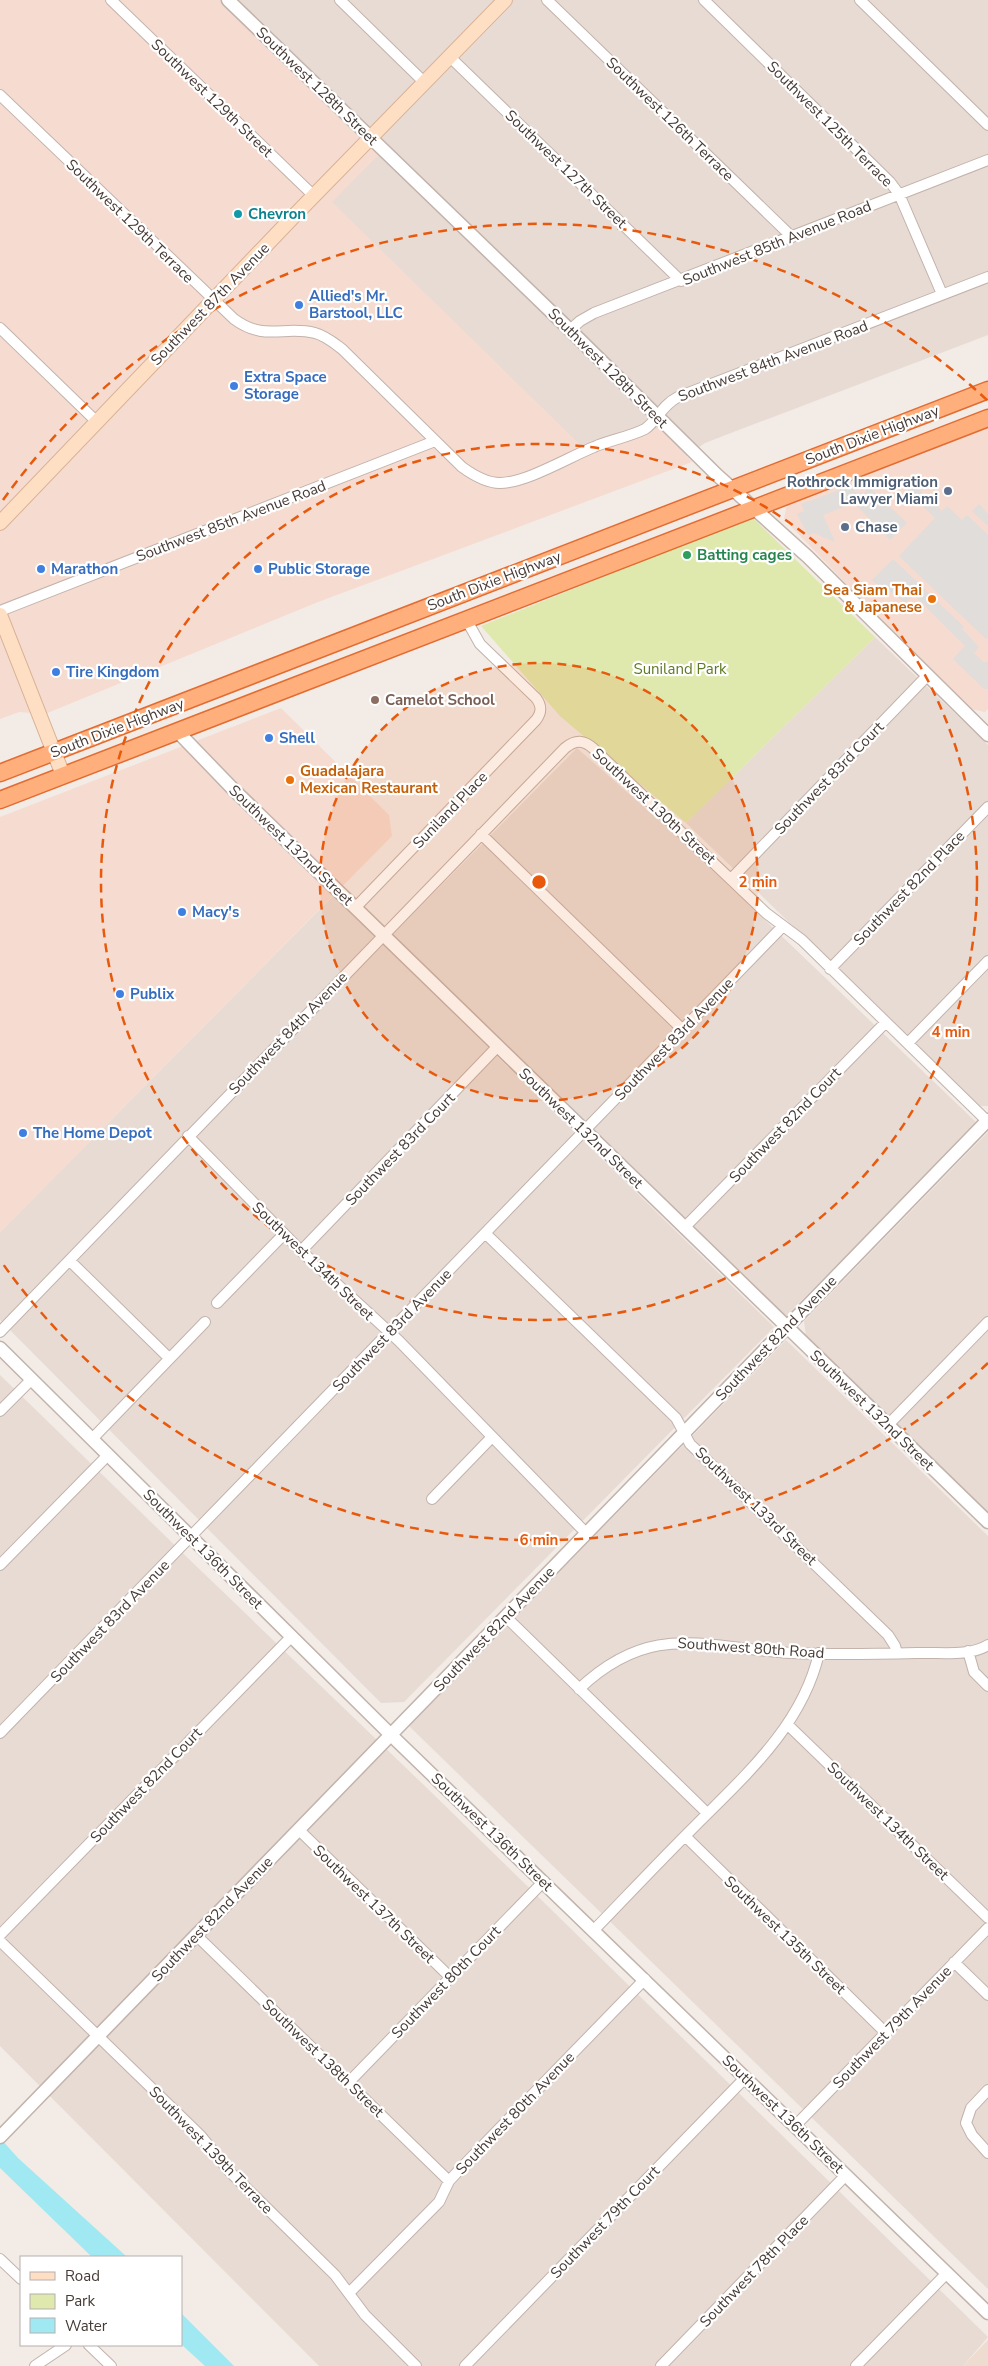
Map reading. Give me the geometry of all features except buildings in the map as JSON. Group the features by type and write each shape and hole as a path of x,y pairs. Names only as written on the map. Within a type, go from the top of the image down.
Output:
{"highway":[{"name":"South Dixie Highway","path":"0,773 988,390"},
{"path":"939,409 948,433"},
{"name":"South Dixie Highway","path":"0,800 988,418"},
{"path":"456,595 466,620"},
{"path":"169,708 177,731"}],"main road":[{"name":"Southwest 87th Avenue","path":"0,523 505,0"},
{"path":"0,613 63,775"}],"street":[{"name":"Southwest 129th Street","path":"110,0 314,196"},
{"name":"Southwest 128th Street","path":"228,0 732,489 808,557 988,735"},
{"path":"340,0 425,83"},
{"name":"Southwest 126th Terrace","path":"547,0 792,237"},
{"name":"Southwest 125th Terrace","path":"704,0 878,169 899,194 942,294"},
{"path":"860,0 988,124"},
{"name":"Southwest 127th Street","path":"450,57 681,281"},
{"name":"Southwest 129th Terrace","path":"0,95 234,319 250,328 270,333 307,332 329,340 342,349 462,467 482,480"},
{"name":"Southwest 85th Avenue Road","path":"570,330 580,321 594,313 681,281 988,160"},
{"name":"Southwest 84th Avenue Road","path":"482,480 501,483 525,477 594,447 646,428 664,406 678,397 988,276"},
{"path":"0,328 97,422"},
{"name":"Southwest 85th Avenue Road","path":"0,613 435,441"},
{"name":"Suniland Place","path":"355,908 536,720 541,710 536,698 480,644 466,620"},
{"name":"Southwest 83rd Court","path":"730,879 927,676"},
{"name":"Southwest 132nd Street","path":"177,731 197,754 383,936 988,1522"},
{"name":"Southwest 130th Street","path":"581,741 594,749 730,879 783,926 802,940 987,1120"},
{"name":"Southwest 84th Avenue","path":"0,1332 565,748 572,743 581,741"},
{"name":"Southwest 82nd Place","path":"830,969 988,807"},
{"path":"482,834 683,1030"},
{"name":"Southwest 83rd Avenue","path":"0,1733 192,1538 783,926"},
{"path":"908,1043 988,960"},
{"name":"Southwest 82nd Court","path":"684,1228 886,1022"},
{"name":"Southwest 83rd Court","path":"301,1251 498,1046"},
{"name":"Southwest 82nd Avenue","path":"3,2134 987,1120"},
{"name":"Southwest 134th Street","path":"188,1136 301,1251 390,1333 586,1533"},
{"path":"217,1303 284,1234"},
{"name":"Southwest 133rd Street","path":"486,1234 676,1418 690,1444 888,1635 897,1653"},
{"path":"70,1260 169,1358"},
{"path":"92,1439 205,1322"},
{"path":"887,1426 988,1322"},
{"name":"Southwest 136th Street","path":"0,1348 391,1734 988,2313"},
{"path":"0,1411 31,1380"},
{"path":"432,1499 492,1437"},
{"path":"0,1565 108,1455"},
{"path":"506,1617 708,1813"},
{"name":"Southwest 82nd Court","path":"0,1935 292,1636"},
{"name":"Southwest 80th Road","path":"579,1689 598,1672 622,1656 662,1644 704,1643 778,1652 819,1653 968,1651"},
{"path":"988,1645 968,1651 974,1672 988,1686"},
{"path":"594,1930 772,1746 788,1725 810,1684 819,1653"},
{"name":"Southwest 134th Street","path":"788,1725 988,1918"},
{"name":"Southwest 137th Street","path":"299,1830 450,1978"},
{"name":"Southwest 135th Street","path":"685,1836 886,2033"},
{"name":"Southwest 80th Court","path":"348,2083 544,1881"},
{"name":"Southwest 79th Avenue","path":"795,2126 988,1928"},
{"name":"Southwest 138th Street","path":"196,1935 449,2182"},
{"name":"Southwest 139th Terrace","path":"0,1941 201,2136 229,2172 335,2275 369,2320 416,2366"},
{"path":"954,1962 988,1995"},
{"name":"Southwest 80th Avenue","path":"350,2293 440,2202 449,2182 645,1979"},
{"name":"Southwest 79th Court","path":"465,2366 746,2077"},
{"path":"988,2090 970,2108 966,2123 972,2135 988,2153"},
{"name":"Southwest 78th Place","path":"661,2366 846,2175"},
{"path":"0,2259 20,2278"},
{"path":"856,2366 947,2273"},
{"path":"36,2366 65,2346"},
{"path":"90,2346 111,2366"}],"shaded area":[{"path":"0,0 221,0 380,153 332,202 589,454 659,428 692,462 318,602 45,714 19,712 0,719"},
{"path":"221,0 988,0 988,335 705,443 686,456 659,428 589,454 331,202 380,153"},
{"path":"988,425 988,709 985,712 971,709 911,651 784,519 787,504"},
{"path":"907,478 942,511 947,506 962,520 967,515 988,535 988,637 986,639 899,556 935,518 901,485"},
{"path":"851,486 855,492 864,493 870,488 907,523 890,540 854,503 823,515 835,542 814,533 808,535 797,514 804,511 801,504"},
{"path":"979,504 988,514 988,526 972,511"},
{"path":"893,559 964,627 962,629 979,647 974,653 983,662 988,662 988,689 984,689 953,659 965,646 913,594 905,603 885,587 883,590 872,580"},
{"path":"875,637 988,745 988,1106 980,1106 686,823"},
{"path":"281,708 389,815 392,836 0,1232 0,817"},
{"path":"577,748 678,837 978,1124 786,1316 391,936"},
{"path":"333,896 774,1327 404,1702 381,1703 0,1320 0,1232"},
{"path":"988,1132 988,1512 806,1337 804,1321"},
{"path":"786,1340 988,1536 988,2289 409,1726"},
{"path":"0,1375 430,1791 988,2337 963,2366 319,2366 0,2046"},
{"path":"988,2340 988,2366 963,2366"}],"green space":[{"name":"Suniland Park","path":"752,517 875,637 686,823 560,716 481,626"}],"water":[{"path":"0,2138 18,2158 126,2256 91,2256 0,2168"},
{"path":"182,2314 234,2366 205,2366 182,2345"}],"place":[{"name":"Chevron","path":"238,214"},
{"name":"Allied's Mr. Barstool, LLC","path":"299,305"},
{"name":"Extra Space Storage","path":"234,386"},
{"name":"Rothrock Immigration Lawyer Miami","path":"948,491"},
{"name":"Chase","path":"845,527"},
{"name":"Batting cages","path":"687,555"},
{"name":"Marathon","path":"41,569"},
{"name":"Public Storage","path":"258,569"},
{"name":"Sea Siam Thai & Japanese","path":"932,599"},
{"name":"Tire Kingdom","path":"56,672"},
{"name":"Camelot School","path":"375,700"},
{"name":"Shell","path":"269,738"},
{"name":"Guadalajara Mexican Restaurant","path":"290,780"},
{"name":"Macy's","path":"182,912"},
{"name":"Publix","path":"120,994"},
{"name":"The Home Depot","path":"23,1133"}]}
